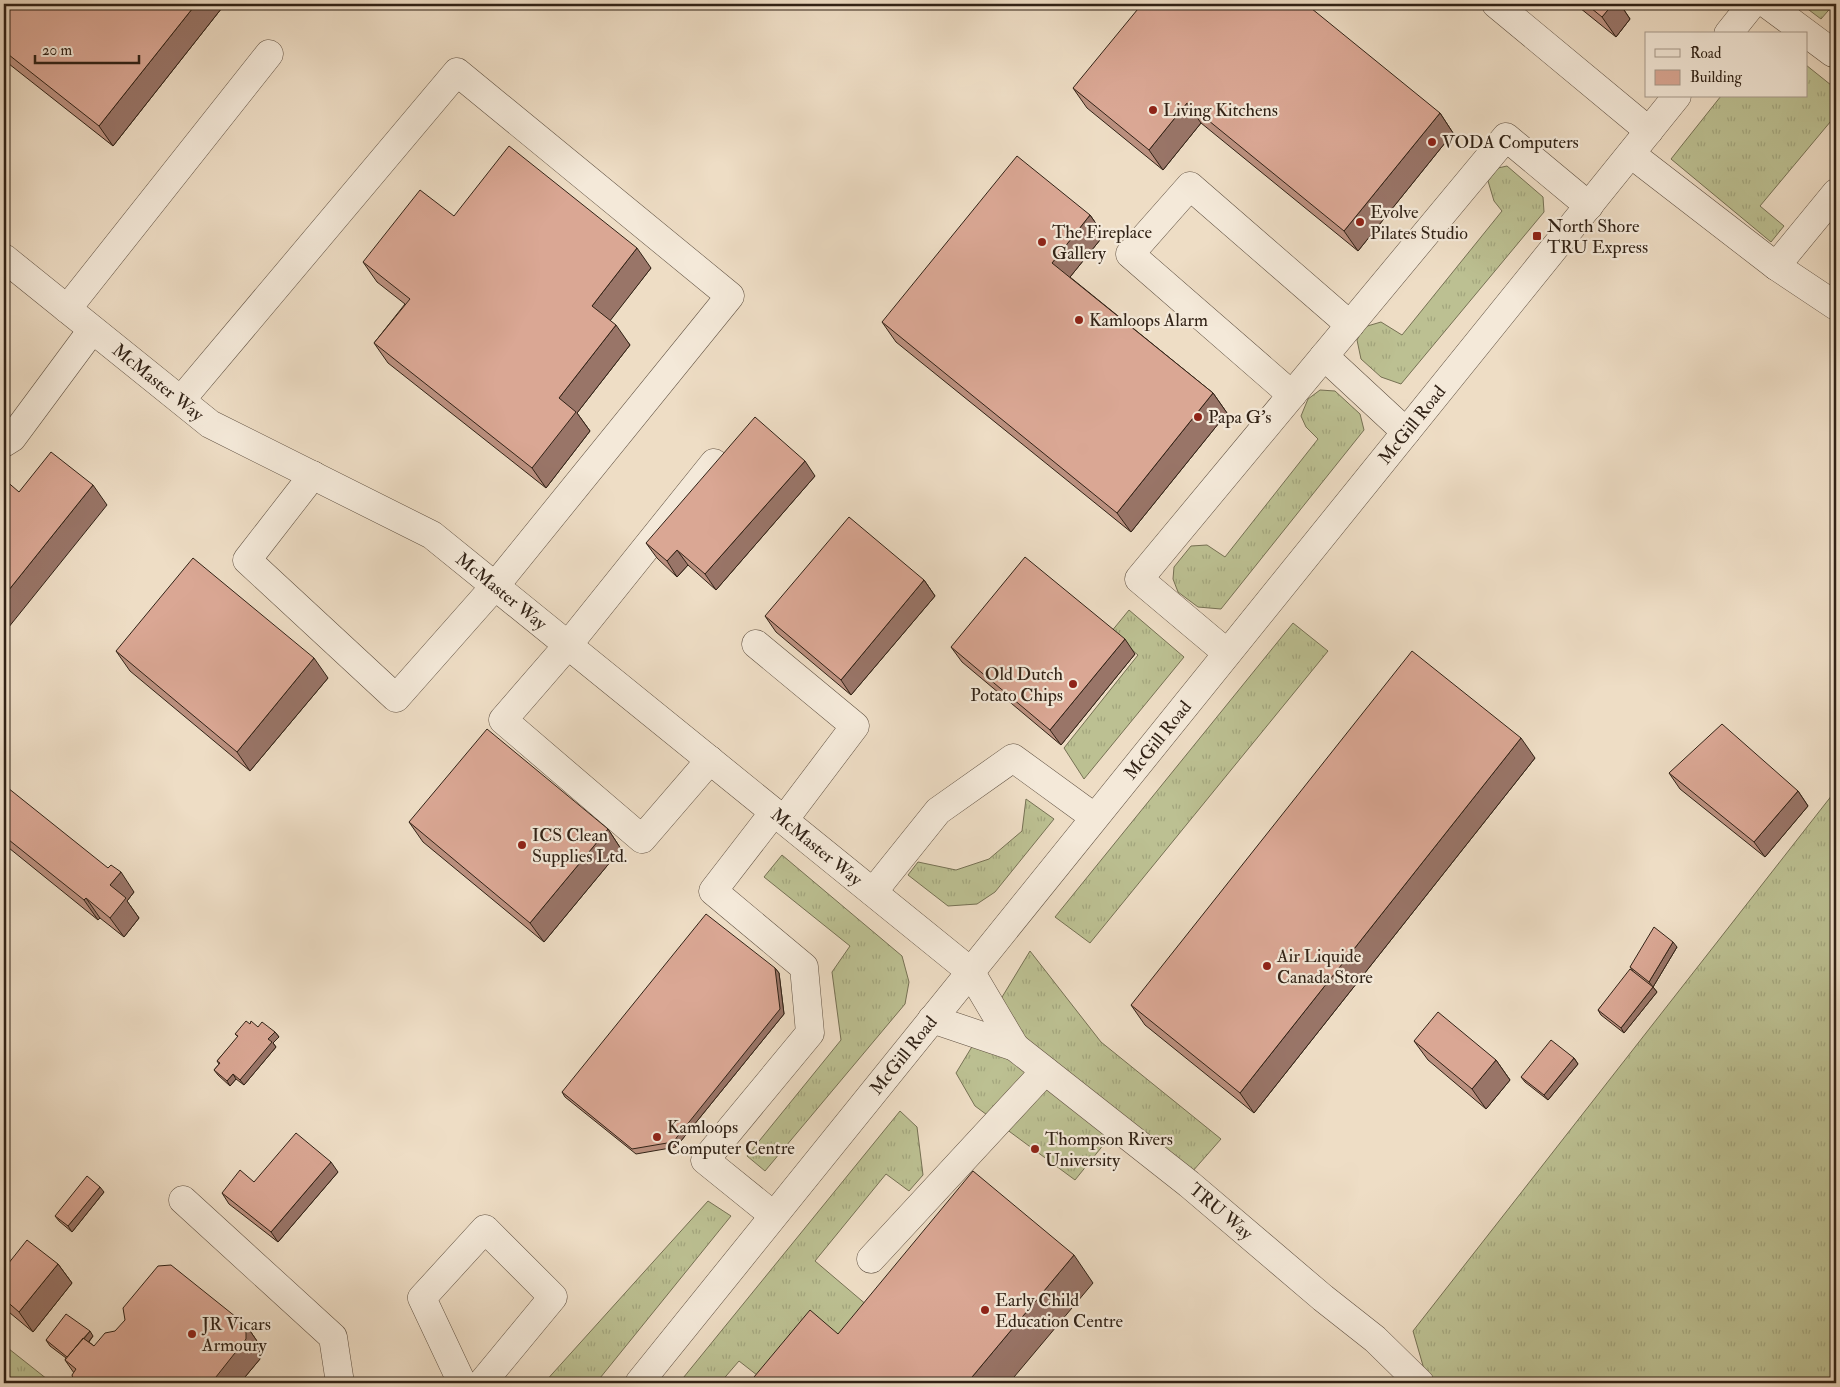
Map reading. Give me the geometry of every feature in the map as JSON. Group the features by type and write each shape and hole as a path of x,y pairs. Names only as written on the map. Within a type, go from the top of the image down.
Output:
{"street":[{"path":"1496,4 1649,130"},
{"path":"1730,32 1752,4"},
{"path":"1767,4 1807,32"},
{"path":"1808,33 1835,52"},
{"path":"67,309 270,54"},
{"path":"181,400 457,72 730,296 494,586 396,698 247,560 313,475"},
{"name":"McGill Road","path":"639,1383 1675,98"},
{"path":"1227,653 1139,579 1506,137 1588,206"},
{"path":"1630,154 1776,266 1836,306"},
{"path":"1292,395 1130,254 1190,186 1350,325"},
{"path":"1776,266 1836,193"},
{"name":"McMaster Way","path":"4,258 210,424 432,534 970,971"},
{"path":"4,443 12,438 92,330"},
{"path":"1324,356 1406,432"},
{"path":"710,760 642,839 503,720 568,645 714,462"},
{"path":"756,644 855,726 713,891 804,967 810,1033 705,1160 773,1215"},
{"path":"873,892 938,811 1013,758 1094,817"},
{"path":"970,971 1015,1047"},
{"path":"932,1019 1015,1047"},
{"name":"TRU Way","path":"1015,1047 1189,1184 1375,1339 1420,1383"},
{"path":"871,1259 1045,1071"},
{"path":"182,1200 334,1337 340,1383"},
{"path":"462,1383 422,1298 485,1230 553,1297 482,1383"}],"green space":[{"path":"1801,4 1834,4 1821,19"},
{"path":"1808,67 1836,89 1836,115 1760,206 1784,226 1771,242 1671,159 1719,98 1808,98"},
{"path":"1507,166 1543,197 1544,212 1401,384 1381,377 1361,359 1357,340 1364,327 1381,322 1402,335 1502,211 1494,201 1488,181 1498,168"},
{"path":"1320,390 1335,391 1360,414 1364,430 1221,609 1198,607 1178,592 1173,579 1174,567 1191,546 1207,545 1225,557 1318,439 1306,427 1301,416 1308,399"},
{"path":"1129,610 1184,657 1084,779 1064,748 1138,655 1111,632"},
{"path":"1293,623 1328,651 1090,943 1055,917"},
{"path":"1836,790 1836,1383 1428,1383 1413,1331"},
{"path":"1026,799 1054,819 995,892 977,904 948,906 908,875 918,862 956,870 989,859 1022,831"},
{"path":"782,855 902,956 909,982 905,1004 765,1171 747,1156 841,1040 832,972 850,946 764,877"},
{"path":"1030,951 1101,1042 1221,1139 1192,1172 1126,1117 1075,1180 975,1106 956,1073"},
{"path":"900,1111 917,1127 923,1175 909,1191 886,1174 815,1261 888,1323 762,1379 739,1361 720,1383 679,1383"},
{"path":"708,1201 731,1216 596,1383 544,1383"},
{"path":"4,1345 52,1383 4,1383"}],"building":[{"path":"4,4 196,4 99,126 4,51"},
{"path":"1142,4 1306,4 1440,113 1344,231 1187,103 1149,150 1073,88"},
{"path":"1586,4 1613,4 1602,17"},
{"path":"509,146 637,248 592,306 616,325 559,398 576,412 532,468 374,343 410,299 363,262 420,190 454,216"},
{"path":"1017,156 1090,215 1052,263 1213,393 1117,513 882,322"},
{"path":"755,417 805,461 705,574 677,550 667,561 646,543"},
{"path":"51,452 93,485 4,596 4,479 19,492"},
{"path":"849,517 924,580 841,680 765,616"},
{"path":"1025,557 1125,639 1050,730 951,647"},
{"path":"193,558 314,658 237,752 116,651"},
{"path":"1412,651 1521,738 1240,1093 1131,1005"},
{"path":"1722,724 1798,791 1754,842 1669,773"},
{"name":"ICS Clean Supplies Ltd.","path":"487,729 608,829 530,923 409,822"},
{"path":"8,788 108,868 111,865 121,872 110,885 126,898 110,918 86,898 84,900 4,836 4,794"},
{"path":"706,914 775,968 780,1009 673,1142 632,1149 562,1092"},
{"path":"1654,927 1673,942 1649,982 1630,967"},
{"path":"1630,969 1653,987 1621,1028 1598,1010"},
{"path":"1438,1012 1496,1060 1472,1089 1414,1041"},
{"path":"246,1021 250,1024 251,1021 258,1027 262,1022 275,1032 268,1039 272,1042 240,1080 233,1074 227,1081 214,1070 220,1063 217,1061 238,1036 235,1034"},
{"path":"1551,1040 1574,1058 1544,1095 1521,1077"},
{"path":"296,1133 331,1162 271,1232 222,1193 240,1170 254,1182"},
{"name":"Early Child Education Centre","path":"973,1171 1074,1255 967,1383 749,1383 810,1310 838,1334"},
{"path":"87,1176 100,1187 68,1226 55,1216"},
{"path":"27,1240 58,1264 19,1312 4,1299 4,1269"},
{"name":"JR Vicars Armoury","path":"171,1265 246,1325 246,1339 212,1382 198,1380 196,1383 74,1383 72,1375 76,1369 65,1360 83,1338 94,1346 105,1333 115,1331 125,1320 123,1308 158,1266"},
{"path":"66,1314 90,1331 67,1357 46,1340"}],"place":[{"name":"Living Kitchens","path":"1153,110"},
{"name":"VODA Computers","path":"1432,142"},
{"name":"Evolve Pilates Studio","path":"1360,222"},
{"name":"North Shore TRU Express","path":"1537,236"},
{"name":"The Fireplace Gallery","path":"1042,242"},
{"name":"Kamloops Alarm","path":"1079,320"},
{"name":"Papa G's","path":"1198,417"},
{"name":"Old Dutch Potato Chips","path":"1073,684"},
{"name":"ICS Clean Supplies Ltd.","path":"522,845"},
{"name":"Air Liquide Canada Store","path":"1267,966"},
{"name":"Kamloops Computer Centre","path":"657,1137"},
{"name":"Thompson Rivers University","path":"1035,1149"},
{"name":"Early Child Education Centre","path":"985,1310"},
{"name":"JR Vicars Armoury","path":"192,1334"}]}
